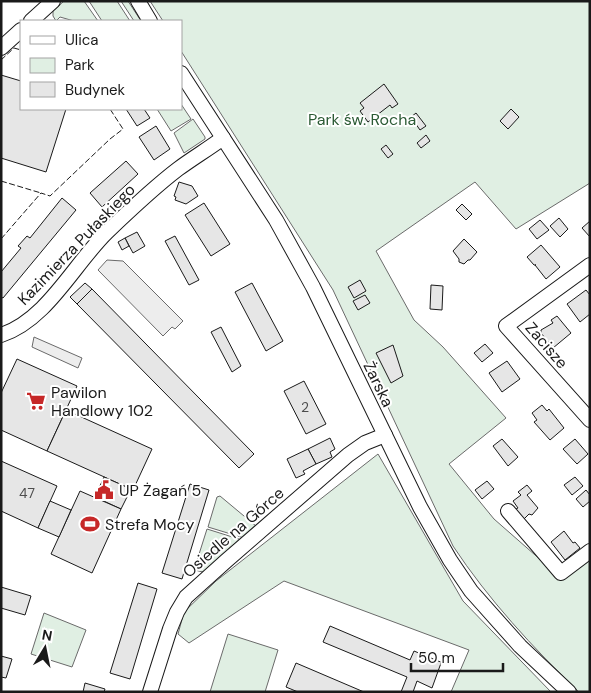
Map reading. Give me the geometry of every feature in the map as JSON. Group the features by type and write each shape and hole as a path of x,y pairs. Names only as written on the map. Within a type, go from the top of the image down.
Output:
{"street":[{"path":"32,20 53,1"},
{"path":"138,1 149,20"},
{"path":"1,48 20,31"},
{"name":"Żarska","path":"182,76 276,220 312,287 430,526 450,560 471,591 520,646 569,692"},
{"name":"Kazimierza Pułaskiego","path":"1,335 21,325 39,311 105,234 148,193 223,138"},
{"name":"Zacisze","path":"590,265 506,326 590,420"},
{"name":"Osiedle na Górce","path":"150,692 170,629 186,597 348,456 365,443 385,436"},
{"path":"508,511 561,573 590,551"}],"green space":[{"path":"64,1 84,1 97,20 70,20 60,17 55,20 53,11"},
{"path":"89,1 117,1 129,20 101,20"},
{"path":"121,1 128,1 140,20 133,20"},
{"name":"Park św. Rocha","path":"150,1 590,1 590,183 516,229 475,182 376,251 414,320 443,347 506,418 449,464 494,519 559,576 590,552 590,692 579,692 528,640 496,604 453,546 333,290 182,53 182,20 162,20"},
{"path":"182,106 191,119 171,131 158,110 182,110"},
{"path":"193,119 205,139 184,153 174,133"},
{"path":"378,454 463,601 551,692 451,692 469,650 284,581 189,643 178,634 184,612 216,581"},
{"path":"220,496 256,526 244,538 208,527 217,497"},
{"path":"207,529 242,540 203,572 194,570"},
{"path":"44,613 86,630 72,667 31,654"},
{"path":"228,634 278,650 265,692 210,692"}],"shaded area":[{"path":"107,260 123,261 183,321 175,329 172,327 163,336 98,270"},
{"path":"34,337 82,358 78,368 32,347"}],"building":[{"path":"1,75 20,81 20,110 66,110 46,172 1,158"},
{"path":"384,84 398,104 392,108 390,105 368,122 360,111 364,108 360,103"},
{"path":"511,109 519,117 508,129 500,121"},
{"path":"127,110 145,110 150,118 137,126"},
{"path":"416,113 426,126 420,130 411,117"},
{"path":"156,126 170,149 154,160 139,137"},
{"path":"426,135 430,141 421,148 417,143"},
{"path":"386,145 393,154 388,158 381,149"},
{"path":"126,161 138,174 102,207 90,193"},
{"path":"179,182 192,186 198,196 186,204 175,200 176,197 174,196"},
{"path":"62,198 76,210 3,298 1,297 1,272 21,248 18,246 27,236 30,238"},
{"path":"204,203 230,244 211,256 185,215"},
{"path":"462,204 472,214 466,220 456,210"},
{"path":"559,218 568,229 560,237 550,226"},
{"path":"540,220 549,230 537,239 529,229"},
{"path":"590,221 590,237 582,228"},
{"path":"137,232 145,246 133,253 125,238"},
{"path":"175,236 199,280 189,285 165,241"},
{"path":"125,238 129,246 122,250 118,242"},
{"path":"464,239 477,252 464,264 459,262 453,251"},
{"path":"541,245 560,267 546,279 527,257"},
{"path":"360,280 366,291 354,298 348,287"},
{"path":"85,283 92,289 77,304 70,297"},
{"path":"252,283 283,341 266,351 235,292"},
{"path":"431,285 443,286 442,310 430,309"},
{"path":"92,289 254,454 239,468 77,304"},
{"path":"586,290 590,295 590,314 580,322 567,304"},
{"path":"365,295 370,303 358,310 353,301"},
{"path":"557,316 571,333 553,348 541,333 541,330 553,323 551,320"},
{"path":"221,327 241,366 232,372 211,332"},
{"path":"485,344 493,353 482,362 474,353"},
{"path":"393,345 403,376 391,383 376,353"},
{"name":"Pawilon Handlowy 102","path":"17,359 77,386 47,451 1,430 1,393"},
{"path":"507,361 520,379 502,392 489,373"},
{"path":"304,381 326,424 306,434 284,391"},
{"path":"542,405 547,411 549,409 564,428 550,440 534,422 537,420 532,413"},
{"path":"66,410 152,449 133,490 47,451"},
{"path":"330,438 335,449 330,452 332,457 316,464 308,449"},
{"path":"502,439 518,457 508,466 493,446"},
{"path":"575,439 588,454 577,464 563,449"},
{"path":"308,449 316,464 303,471 305,474 296,478 287,459"},
{"path":"1,461 57,486 38,528 1,511"},
{"path":"104,477 131,489 121,509 95,497"},
{"path":"575,477 583,486 572,495 564,485"},
{"path":"487,481 494,489 482,499 475,490"},
{"path":"190,484 209,490 182,579 162,573"},
{"path":"527,485 532,491 527,495 538,508 532,515 529,514 523,520 514,510 518,508 513,501 521,495 518,492"},
{"path":"586,490 590,495 590,501 583,507 576,499"},
{"name":"Strefa Mocy","path":"80,491 121,509 92,573 51,554"},
{"path":"50,501 71,510 59,537 38,528"},
{"path":"564,531 573,543 575,542 580,548 565,560 551,542"},
{"path":"138,583 157,589 130,679 110,673"},
{"path":"1,587 31,596 25,615 1,608"},
{"path":"330,626 410,660 414,651 443,663 441,663 432,688 417,681 413,692 401,692 407,677 323,642"},
{"path":"1,656 12,659 6,678 1,677"},
{"path":"296,663 364,692 298,692 286,687"},
{"path":"85,683 105,689 104,692 83,692"}],"fence":[{"path":"1,60 14,48 20,50"},
{"path":"1,239 41,193 50,196 123,129 111,110"},
{"path":"1,181 41,193"}],"place":[{"name":"Pawilon Handlowy 102","path":"36,401"},
{"name":"UP Żagań 5","path":"104,490"},
{"name":"Strefa Mocy","path":"90,524"}]}
